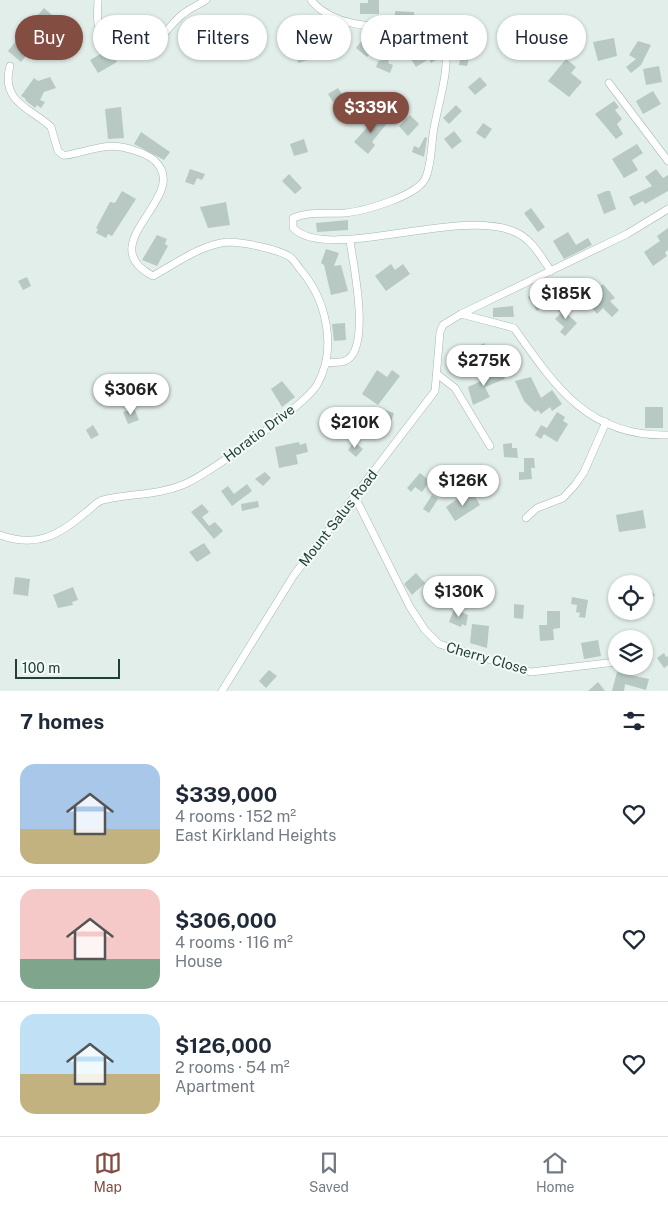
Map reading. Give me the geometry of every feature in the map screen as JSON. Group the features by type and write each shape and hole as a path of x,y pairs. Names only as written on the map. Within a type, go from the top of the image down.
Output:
{"street":[{"path":"98,0 98,24 102,34 109,41 128,47 143,48 153,44 183,14 206,0"},
{"path":"310,0 331,16 355,23 426,29 434,32 445,42 447,52 428,170 422,184 418,188 390,201 359,211 302,214 292,218 292,228 298,234 350,240 441,226 495,227 515,232 530,241 551,271"},
{"name":"Horatio Drive","path":"0,535 38,541 54,536 101,500 147,495 185,483 224,461 295,408 317,385 326,362 328,340 323,307 308,278 290,257 263,248 229,242 212,245 153,276 138,269 131,255 133,238 161,192 162,174 154,160 125,147 110,144 62,155 58,151 51,127 23,110 14,102 5,85 6,74 10,66"},
{"path":"610,83 668,161"},
{"name":"Mount Salus Road","path":"222,691 294,575 435,391 440,332 443,326 461,314 627,234 668,209"},
{"path":"326,362 345,361 352,355 360,326 350,240"},
{"path":"461,314 514,328 552,382 572,402 606,422 629,431 648,435 668,435"},
{"path":"437,374 455,388 490,446"},
{"path":"526,518 537,508 563,498 575,485 584,472 606,422"},
{"name":"Cherry Close","path":"355,497 410,607 425,630 439,644 531,672 608,663"}],"building":[{"path":"368,0 379,0 379,14 360,14 360,3 368,3"},
{"path":"44,8 52,15 38,15"},
{"path":"395,11 414,12 414,15 395,15"},
{"path":"614,38 617,56 598,61 593,42"},
{"path":"638,41 651,45 641,65 631,73 626,67 636,59 629,55"},
{"path":"15,42 15,57 8,51"},
{"path":"361,42 361,52 356,48"},
{"path":"93,58 93,60 116,60 117,62 98,73 90,60"},
{"path":"297,60 308,60 298,63"},
{"path":"379,60 389,60 388,63 393,65 390,73 376,67"},
{"path":"412,60 427,60 416,67"},
{"path":"460,60 469,60 467,66 459,65"},
{"path":"565,60 567,60 576,67 571,73 582,82 569,97 548,81"},
{"path":"659,66 662,82 646,85 643,69"},
{"path":"50,77 56,88 44,92 40,100 45,102 41,108 37,105 35,108 21,96 34,78 38,81"},
{"path":"480,77 487,85 475,95 468,87"},
{"path":"338,88 343,96 333,102 328,94"},
{"path":"653,91 661,104 643,114 636,101"},
{"path":"614,101 619,107 615,110 622,119 617,124 623,134 616,139 595,114"},
{"path":"456,105 462,111 449,124 443,118"},
{"path":"121,107 124,138 108,139 105,109"},
{"path":"378,115 388,122 372,142 375,145 368,154 354,142"},
{"path":"410,115 419,124 408,136 399,126"},
{"path":"483,123 492,129 485,139 476,133"},
{"path":"454,131 462,141 452,149 444,139"},
{"path":"141,132 170,152 164,160 134,144"},
{"path":"425,137 427,138 424,157 412,152 414,146 419,148"},
{"path":"304,139 308,152 294,156 290,144"},
{"path":"637,144 643,153 632,160 638,170 624,178 612,159"},
{"path":"190,169 205,174 202,180 197,178 194,185 185,182"},
{"path":"656,169 663,178 668,175 668,191 645,204 643,201 634,206 629,197 652,186 645,177"},
{"path":"289,174 302,188 295,194 282,181"},
{"path":"122,191 136,199 112,236 108,234 106,238 96,233 98,229 96,228 110,202 115,203"},
{"path":"610,191 616,209 604,214 597,195"},
{"path":"226,202 230,225 208,228 200,207"},
{"path":"531,208 545,227 538,232 524,213"},
{"path":"348,220 348,230 317,232 316,223"},
{"path":"668,228 668,250 665,252 667,256 653,266 644,252 660,241 657,236"},
{"path":"568,232 576,245 588,238 592,245 564,259 553,241"},
{"path":"157,235 167,239 165,244 168,246 157,266 142,260"},
{"path":"326,249 339,253 334,266 341,265 348,291 331,295 324,265 321,263"},
{"path":"391,264 395,270 403,264 410,274 386,291 375,276"},
{"path":"27,277 31,286 23,290 18,281"},
{"path":"549,283 558,296 537,311 528,297"},
{"path":"603,284 615,298 610,301 619,310 612,317 603,308 597,314 585,300"},
{"path":"564,304 570,310 567,314 577,323 565,336 560,332 564,327 555,319 561,313 558,311"},
{"path":"513,306 514,317 493,317 493,308"},
{"path":"345,323 346,340 334,341 332,324"},
{"path":"484,343 492,357 483,362 475,348"},
{"path":"466,346 472,356 456,365 451,355"},
{"path":"500,369 505,379 485,387 490,397 473,405 468,387 488,378 487,375"},
{"path":"377,370 387,377 392,370 400,376 378,405 362,394"},
{"path":"531,377 541,398 552,390 562,404 552,411 550,407 541,414 538,410 535,412 524,401 515,381"},
{"path":"282,381 295,397 282,407 271,389"},
{"path":"645,407 663,407 663,428 645,428"},
{"path":"134,408 139,420 128,424 123,412"},
{"path":"385,410 394,413 389,427 370,421 372,415 377,417"},
{"path":"557,412 565,417 563,421 568,424 557,442 544,434 541,439 535,435 541,425 547,428"},
{"path":"93,425 99,435 91,439 86,430"},
{"path":"299,442 300,445 306,443 308,452 296,455 298,464 279,468 275,447"},
{"path":"354,442 363,449 356,457 348,450"},
{"path":"512,443 512,448 517,448 518,458 504,457 503,444"},
{"path":"524,458 534,458 535,468 531,468 532,479 519,480 519,472 524,472"},
{"path":"265,472 271,478 263,486 255,479"},
{"path":"420,473 430,481 422,492 415,487 411,492 407,488"},
{"path":"247,484 252,491 232,506 221,491 228,486 234,494"},
{"path":"473,493 480,505 455,521 446,507 460,497 462,500"},
{"path":"432,495 438,499 429,513 423,509"},
{"path":"258,501 259,507 242,511 241,504"},
{"path":"202,504 209,512 202,517 209,526 215,522 223,531 214,539 191,512"},
{"path":"643,510 646,528 619,532 616,515"},
{"path":"204,543 211,553 197,562 189,552"},
{"path":"416,573 425,583 412,595 404,584"},
{"path":"15,577 30,579 28,596 13,594"},
{"path":"73,587 78,600 72,602 73,605 58,608 53,595"},
{"path":"572,597 588,600 585,618 579,617 580,613 576,612 577,605 571,604"},
{"path":"514,604 524,605 523,619 514,618"},
{"path":"454,609 468,615 466,626 462,624 461,627 449,622"},
{"path":"547,611 560,611 560,628 553,629 554,640 540,641 539,625 547,625"},
{"path":"472,624 489,626 487,648 470,643"},
{"path":"598,640 601,656 584,659 581,643"},
{"path":"664,653 666,657 668,656 668,665 664,668 657,658"},
{"path":"269,670 277,676 266,688 259,681"},
{"path":"616,675 631,675 649,679 646,690 625,684 624,691 612,691"},
{"path":"598,682 605,691 588,691"}]}
